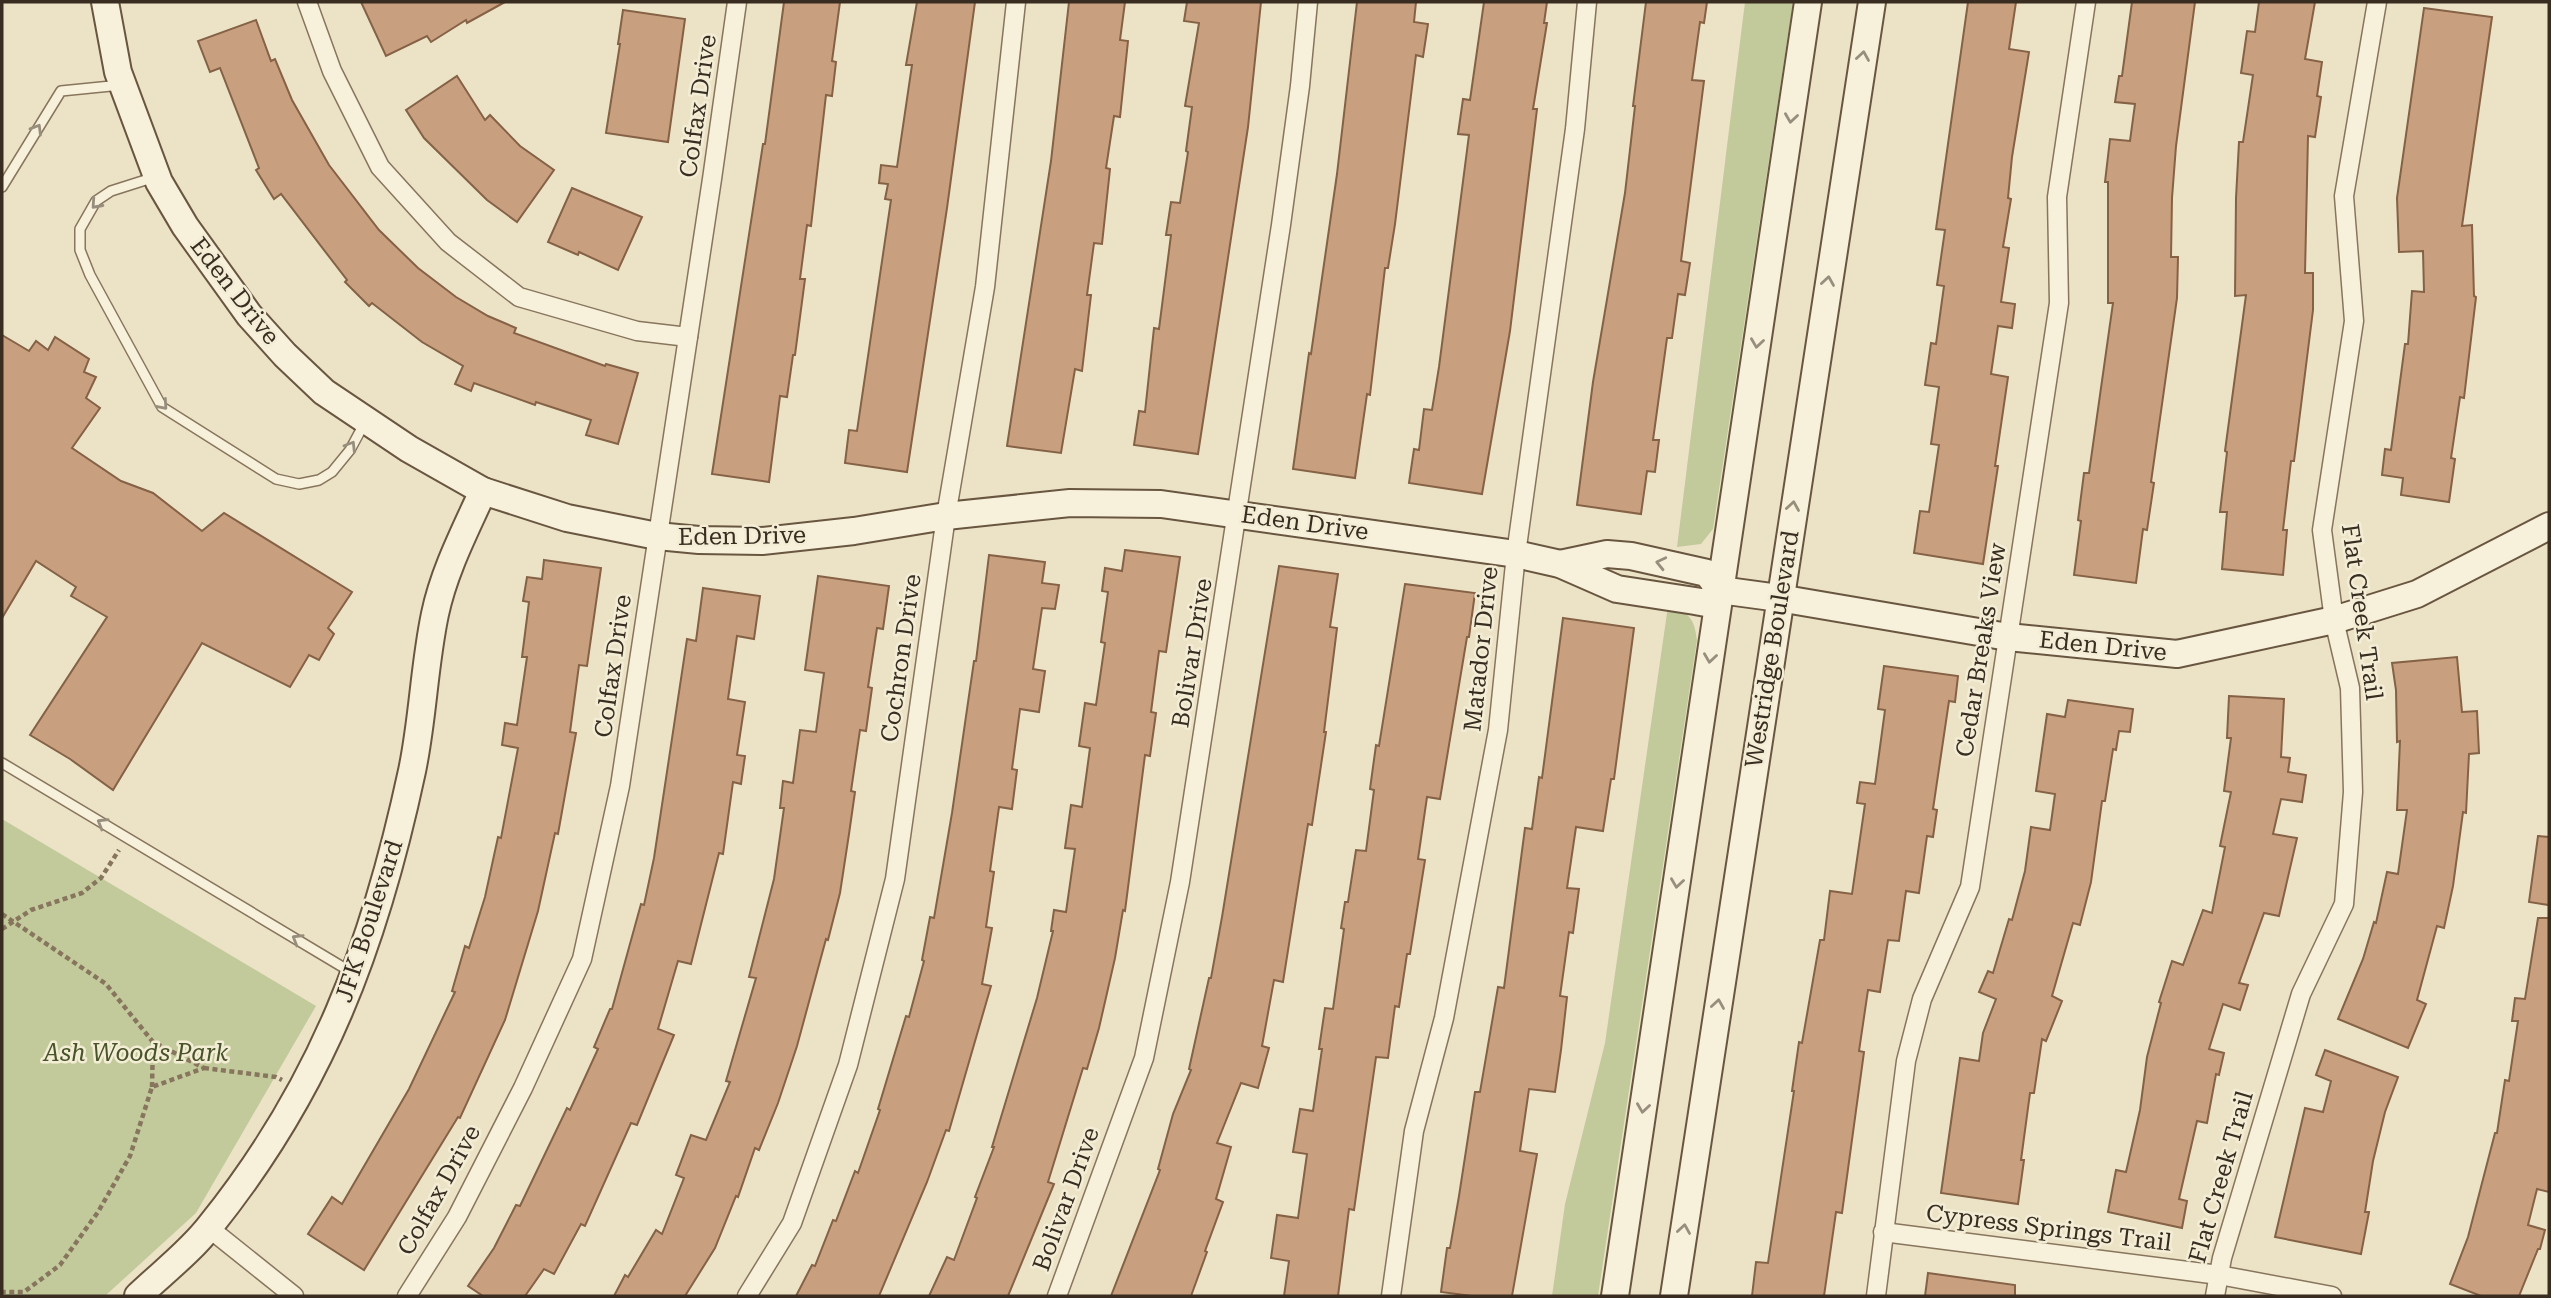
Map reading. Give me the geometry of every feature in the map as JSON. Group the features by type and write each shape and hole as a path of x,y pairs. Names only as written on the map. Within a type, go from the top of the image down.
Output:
{"street":[{"name":"Eden Drive","path":"105,2 118,72 157,176 185,226 249,315 324,393 365,421 483,491 567,518 657,537 762,541 854,531 946,516 1070,503 1161,504 1516,554 1560,564 1617,589 1706,603 1720,590 2008,637 2177,654 2334,620 2417,594 2549,526"},
{"path":"307,2 332,71 380,167 448,242 519,297 637,331 688,337"},
{"name":"Colfax Drive","path":"407,1296 457,1216 523,1088 582,959 620,786 737,2"},
{"name":"Cochron Drive","path":"747,1296 792,1223 848,1065 895,879 946,516 985,287 1016,2"},
{"name":"Bolivar Drive","path":"1057,1296 1144,1058 1180,881 1286,187 1308,2"},
{"name":"Matador Drive","path":"1391,1296 1414,1131 1444,1018 1498,730 1516,554 1575,129 1587,2"},
{"path":"1615,1296 1808,2"},
{"name":"Westridge Boulevard","path":"1674,1296 1872,2"},
{"name":"Cedar Breaks View","path":"1876,1296 1906,1061 1923,999 1970,887 2059,303 2057,197 2086,2"},
{"name":"Flat Creek Trail","path":"2215,1296 2259,1129 2301,994 2344,904 2353,792 2350,688 2334,620 2322,530 2354,321 2344,196 2377,2"},
{"name":"JFK Boulevard","path":"138,1296 209,1228 277,1135 317,1061 356,974 385,885 412,768 436,611 449,569 483,491"},
{"path":"209,1228 294,1296"},
{"name":"Cypress Springs Trail","path":"1883,1232 2219,1275 2332,1296"}],"lane":[{"path":"2,187 61,91 123,84"},
{"path":"157,176 111,191 96,201 80,229 80,250 90,275 162,407 276,479 299,484 319,480 332,472 350,450 365,421"},
{"path":"2,763 356,974"}],"path":[{"path":"2,929 31,910 82,894 101,878 127,838"},
{"path":"2,914 106,985 153,1042 204,1068 276,1077 301,1091"},
{"path":"2,1292 24,1294 60,1265 98,1212 130,1156 152,1087 153,1042"},
{"path":"152,1087 204,1068"}],"green space":[{"path":"1745,2 1793,2 1713,529 1701,544 1677,547"},
{"path":"1668,606 1689,617 1697,640 1598,1296 1552,1296 1565,1204 1605,1043"},
{"name":"Ash Woods Park","path":"2,819 316,1006 196,1213 105,1296 2,1296"}],"building":[{"path":"361,2 505,2 467,23 466,20 431,42 427,36 386,56"},
{"path":"784,2 840,2 832,61 836,62 832,96 826,95 811,226 807,225 800,279 805,279 795,355 787,397 780,396 769,482 712,474 765,144"},
{"path":"917,2 975,2 907,472 845,463 849,430 857,431 891,200 885,199 888,184 879,183 881,165 897,167 912,65 906,65"},
{"path":"1069,2 1125,2 1120,40 1128,41 1120,117 1114,116 1106,168 1110,169 1102,244 1094,243 1087,295 1091,295 1082,371 1075,369 1061,453 1007,446 1051,161"},
{"path":"1187,2 1261,2 1248,127 1198,454 1134,445 1139,411 1145,412 1154,328 1159,329 1171,235 1166,235 1171,202 1180,203 1188,152 1192,107 1185,106 1199,23 1184,21"},
{"path":"1357,2 1416,2 1414,22 1428,24 1423,57 1416,55 1395,224 1388,268 1385,268 1370,395 1367,394 1355,478 1293,469 1337,174"},
{"path":"1484,2 1547,2 1544,23 1547,23 1533,109 1537,109 1510,331 1482,494 1409,483 1414,449 1419,450 1424,409 1432,410 1439,367 1469,135 1458,134 1463,99 1470,100"},
{"path":"1646,2 1707,2 1704,23 1700,22 1692,80 1704,81 1681,261 1690,263 1685,295 1678,294 1672,338 1667,338 1653,440 1659,440 1655,472 1647,471 1641,514 1577,505 1593,382 1625,193"},
{"path":"1968,2 2016,2 2009,49 2029,52 2012,157 2008,198 2011,199 2003,247 2009,248 2001,302 2015,304 2012,328 1998,326 1991,374 2008,377 1983,564 1914,553 1920,511 1929,512 1939,445 1931,444 1939,387 1925,385 1931,343 1936,344 1944,286 1937,285 1945,230 1936,229"},
{"path":"2132,2 2195,2 2172,198 2171,257 2178,257 2177,298 2151,482 2154,483 2147,530 2143,529 2136,583 2074,575 2084,473 2089,473 2113,303 2108,303 2108,182 2105,182 2110,139 2130,141 2135,104 2115,102 2119,76 2122,76"},
{"path":"2259,2 2315,2 2305,59 2322,62 2317,96 2321,97 2315,137 2308,136 2305,273 2313,273 2313,310 2283,530 2287,530 2283,575 2222,569 2227,512 2220,512 2225,451 2246,295 2235,296 2236,198 2239,142 2243,142 2253,75 2241,73 2247,31 2255,32"},
{"path":"2424,8 2492,17 2462,226 2472,225 2476,297 2464,398 2460,397 2451,458 2455,459 2449,502 2401,495 2403,478 2382,475 2385,449 2391,450 2405,344 2408,344 2412,291 2424,292 2423,251 2399,252 2397,198"},
{"path":"623,10 685,19 668,142 606,133"},
{"path":"256,20 271,61 275,59 292,100 329,165 379,230 418,268 456,297 488,316 516,328 514,333 605,366 606,364 638,373 618,444 586,435 591,420 536,402 535,405 474,383 471,391 455,384 463,366 422,342 372,303 369,306 345,282 347,280 281,194 274,199 256,170 259,168 220,68 210,72 198,41"},
{"path":"457,76 485,120 490,115 520,146 554,170 517,222 487,200 424,138 406,110"},
{"path":"572,188 642,217 618,270 579,252 578,255 548,242"},
{"path":"2,335 29,351 36,341 48,350 55,337 89,359 84,372 96,377 86,398 100,408 72,448 121,481 153,493 202,531 224,513 352,592 328,628 334,634 319,660 309,655 290,687 202,643 113,790 30,735 107,617 71,596 76,587 36,561 2,618"},
{"path":"1125,550 1180,557 1166,652 1159,651 1151,712 1156,713 1150,756 1145,755 1125,911 1123,910 1099,1028 1087,1069 1083,1068 1048,1182 1054,1184 1008,1296 929,1296 947,1257 954,1260 977,1198 975,1197 994,1147 1037,998 1053,931 1054,910 1066,912 1075,849 1065,848 1071,805 1082,807 1090,748 1079,746 1085,703 1096,705 1105,643 1101,642 1108,592 1102,591 1105,568 1122,571"},
{"path":"989,555 1045,562 1042,583 1059,585 1055,609 1042,608 1033,669 1045,671 1039,712 1020,709 1012,769 1017,770 1012,809 999,807 986,927 992,928 982,984 991,986 949,1131 946,1130 879,1296 796,1296 812,1265 815,1266 855,1171 858,1173 880,1110 878,1109 906,1016 909,1017 924,961 922,960 930,917 934,918 952,813 976,661"},
{"path":"544,560 601,568 587,666 579,665 570,732 576,733 558,834 555,833 538,911 505,1020 460,1118 458,1117 364,1270 308,1234 332,1197 342,1204 409,1089 455,992 452,991 465,946 469,948 485,897 498,837 501,838 518,748 502,745 505,723 517,725 527,657 522,657 529,602 523,601 527,577 542,579"},
{"path":"1279,566 1338,574 1330,627 1337,628 1326,732 1312,825 1308,824 1283,982 1274,980 1262,1046 1269,1048 1258,1088 1241,1083 1217,1143 1231,1147 1216,1199 1223,1202 1191,1296 1111,1296 1160,1170 1158,1169 1173,1114 1191,1070 1189,1069 1211,978 1222,917"},
{"path":"818,576 889,586 883,629 877,628 868,687 872,688 866,731 860,730 851,791 855,792 849,834 840,893 828,940 826,939 797,1046 778,1103 759,1150 755,1148 738,1197 736,1196 715,1248 685,1296 614,1296 656,1230 662,1234 684,1178 676,1175 691,1135 706,1140 730,1082 726,1081 756,978 749,977 774,879 784,808 780,808 783,781 793,783 800,730 816,732 824,673 805,670"},
{"path":"1405,584 1475,593 1469,637 1440,799 1427,797 1418,859 1425,860 1410,954 1407,954 1399,1007 1395,1006 1388,1058 1376,1057 1354,1210 1349,1209 1338,1296 1284,1296 1289,1261 1271,1258 1277,1215 1298,1218 1307,1154 1293,1152 1300,1109 1313,1111 1325,1008 1333,1009 1345,902 1348,902 1356,850 1366,851 1374,790 1370,789 1376,745 1379,746"},
{"path":"703,588 760,596 754,639 737,636 728,699 745,702 737,755 745,756 741,784 733,782 723,854 719,853 691,964 678,961 658,1029 674,1035 637,1125 631,1123 585,1226 581,1224 554,1274 544,1269 525,1296 483,1296 468,1286 494,1248 516,1205 520,1206 567,1108 570,1110 598,1049 594,1047 612,1009 641,904 644,905 654,858 687,639 696,641"},
{"path":"1563,618 1634,628 1614,779 1611,779 1603,831 1576,827 1567,888 1579,889 1573,933 1569,932 1560,996 1567,997 1561,1050 1555,1092 1529,1089 1520,1151 1537,1154 1512,1296 1472,1296 1441,1292 1475,1092 1480,1092 1498,987 1504,988 1525,828 1532,829 1539,777 1542,778"},
{"path":"2457,657 2462,712 2477,711 2479,753 2469,754 2466,813 2463,812 2453,886 2444,928 2437,926 2417,1000 2426,1004 2408,1048 2338,1019 2363,959 2374,922 2376,923 2387,872 2398,874 2407,810 2397,810 2400,741 2397,742 2396,690 2392,663"},
{"path":"1884,666 1958,676 1955,702 1949,701 1933,809 1937,810 1933,837 1927,836 1919,893 1906,891 1899,941 1888,940 1880,992 1868,990 1859,1051 1864,1052 1842,1213 1836,1212 1824,1296 1752,1296 1756,1262 1768,1263 1799,1042 1802,1043 1820,940 1824,940 1830,891 1852,894 1865,804 1857,803 1860,782 1875,784 1885,710 1878,709"},
{"path":"2229,696 2284,699 2281,757 2290,758 2288,772 2306,775 2302,802 2281,799 2273,834 2297,838 2279,916 2264,913 2239,983 2248,985 2240,1010 2223,1004 2209,1049 2224,1053 2219,1075 2216,1074 2207,1123 2197,1121 2179,1199 2187,1201 2182,1228 2108,1212 2116,1170 2126,1172 2140,1110 2147,1057 2161,1003 2159,1002 2172,961 2183,965 2203,910 2212,913 2225,847 2220,846 2231,792 2224,791 2231,738 2227,738"},
{"path":"2068,700 2133,709 2130,732 2119,731 2116,750 2113,749 2105,801 2102,801 2091,882 2080,925 2073,923 2052,996 2062,1001 2046,1041 2042,1039 2034,1093 2030,1093 2018,1204 1941,1193 1960,1058 1979,1061 1983,1033 1996,999 1979,992 1988,971 1993,973 2009,919 2012,920 2025,871 2031,827 2050,830 2055,794 2036,791 2047,714 2065,717"},
{"path":"2538,836 2549,837 2549,905 2529,902"},
{"path":"2538,918 2549,918 2549,1192 2537,1189 2528,1225 2545,1230 2540,1249 2519,1296 2481,1296 2450,1284 2468,1237 2497,1133 2505,1080 2509,1081 2518,1021 2512,1021 2515,998 2525,999"},
{"path":"2325,1050 2398,1077 2385,1112 2373,1161 2365,1212 2369,1212 2361,1254 2275,1237 2305,1108 2323,1112 2331,1081 2316,1075"},
{"path":"1928,1273 2015,1285 2015,1296 1925,1296"}]}
